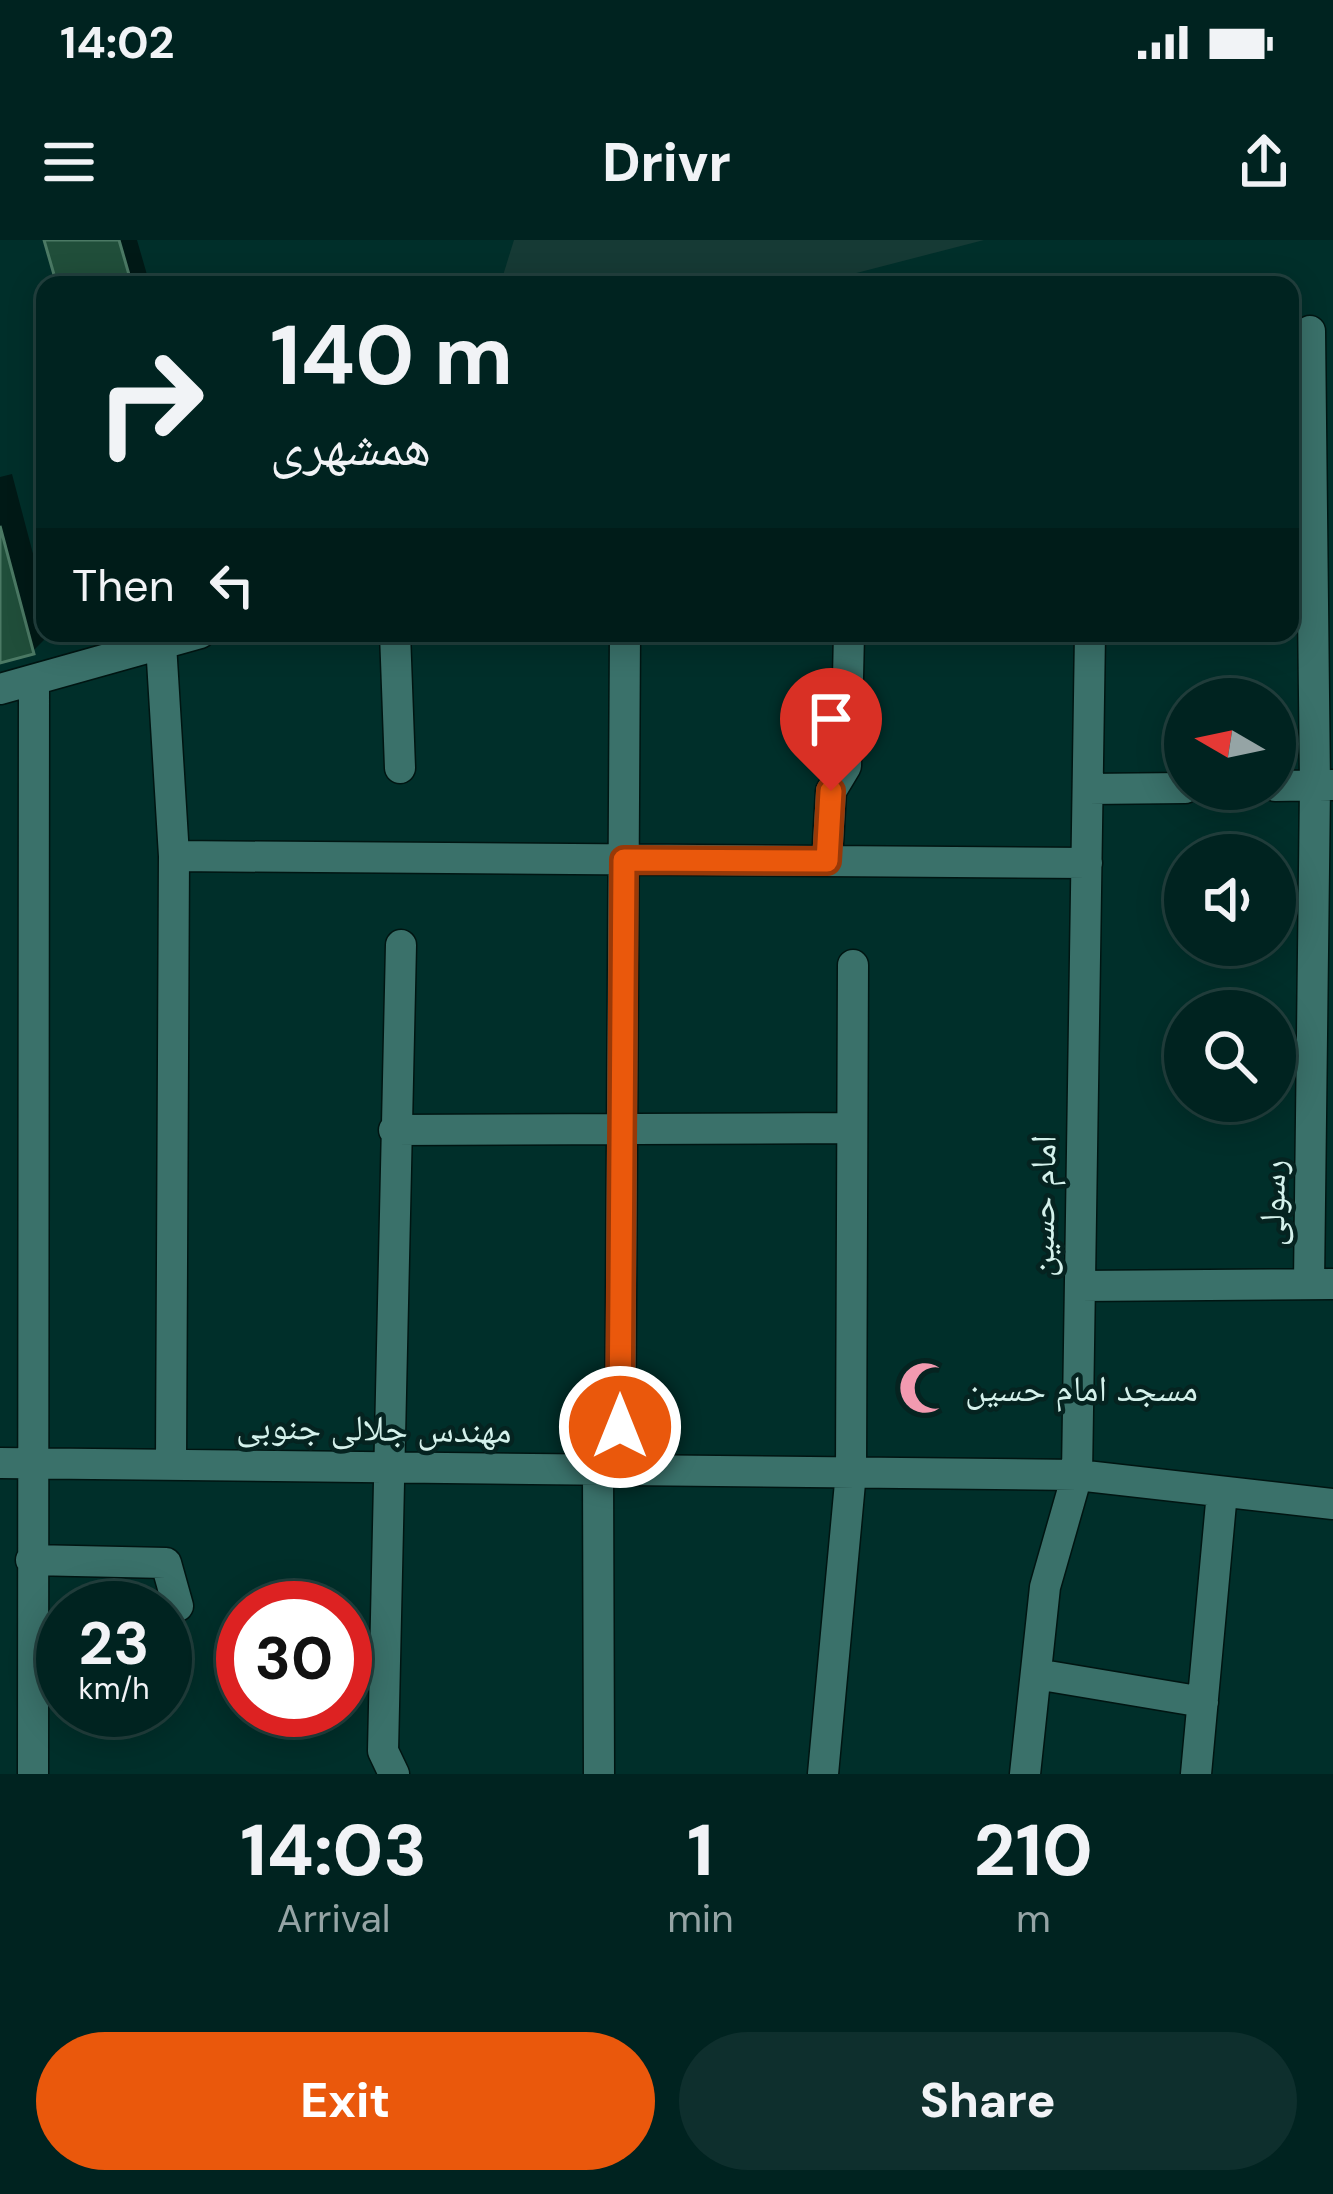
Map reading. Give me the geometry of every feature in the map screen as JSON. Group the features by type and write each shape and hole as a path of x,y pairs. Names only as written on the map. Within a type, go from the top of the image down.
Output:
{"street":[{"name":"رسولی","path":"1311,331 1324,785 1321,1284"},
{"path":"0,689 168,642"},
{"path":"395,642 400,768"},
{"path":"599,1774 622,1126 625,642"},
{"path":"827,861 831,791 846,766 849,642"},
{"name":"امام حسین","path":"1025,1774 1045,1587 1077,1475 1090,642"},
{"path":"161,644 174,856 171,1465"},
{"path":"33,1774 31,1560 15,1463 16,1107 34,680"},
{"path":"1088,790 1164,788"},
{"path":"174,856 1087,863"},
{"path":"394,1774 383,1751 401,945"},
{"path":"823,1774 851,1472 853,965"},
{"path":"394,1130 852,1128"},
{"path":"1080,1286 1321,1284"},
{"name":"مهندس جلالی جنوبی","path":"15,1463 1077,1475 1333,1504"},
{"path":"1196,1774 1222,1492"},
{"path":"31,1560 166,1563 171,1581"},
{"path":"1036,1674 1203,1702"}],"shaded area":[{"path":"514,240 984,240 845,276 503,276"}],"building":[{"path":"44,240 119,240 129,276 54,276"},
{"path":"0,526 34,654 0,663"}],"place":[{"name":"مسجد امام حسین","path":"925,1388"}],"route":[{"path":"620,1427 624,860 827,861 831,791"}]}
